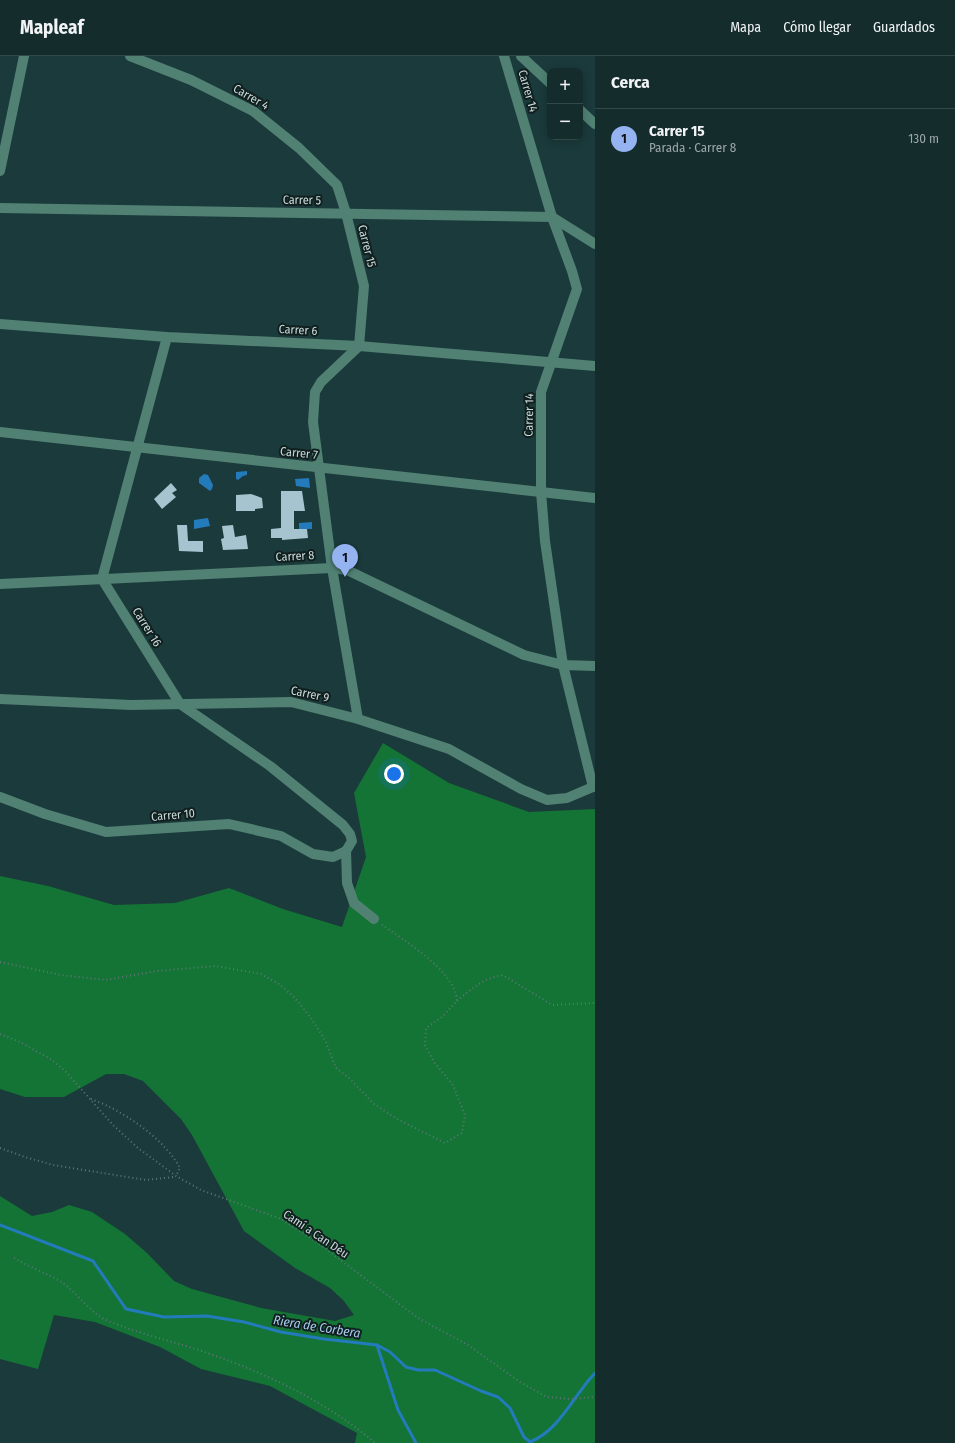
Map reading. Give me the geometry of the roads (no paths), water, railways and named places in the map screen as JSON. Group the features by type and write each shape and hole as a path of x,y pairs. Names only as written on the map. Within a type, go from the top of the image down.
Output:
{"street":[{"path":"0,171 24,56"},
{"name":"Carrer 4","path":"130,56 191,80 253,111 299,148 337,185 346,214"},
{"name":"Carrer 14","path":"504,56 552,217 577,289 541,392 541,492 545,541 563,665 594,787"},
{"path":"521,56 547,79"},
{"path":"583,113 595,124"},
{"name":"Carrer 5","path":"0,208 552,217"},
{"name":"Carrer 15","path":"346,214 364,286 359,346"},
{"path":"552,217 595,244"},
{"name":"Carrer 6","path":"0,324 166,336 359,346 595,366"},
{"path":"102,579 138,448 166,336"},
{"path":"358,719 332,568 313,422 315,392 321,382 359,346"},
{"name":"Carrer 7","path":"0,432 595,498"},
{"name":"Carrer 8","path":"0,584 332,568 347,570 524,656 563,665 595,666"},
{"name":"Carrer 16","path":"102,579 180,704 270,766 343,824 350,834 352,841 346,852"},
{"name":"Carrer 9","path":"0,699 131,705 291,702 358,719 449,749 520,789 547,800 566,798 594,787"},
{"name":"Carrer 10","path":"0,797 45,814 106,832 228,824 281,836 313,854 333,857 346,852"},
{"path":"346,852 347,883 354,903 374,919"}],"water":[{"path":"247,471 247,475 238,480 236,479 236,472"},
{"path":"204,474 208,475 213,485 210,491 199,483 199,478"},
{"path":"309,478 310,488 296,486 295,479"},
{"path":"208,518 210,526 194,529 194,520"},
{"path":"312,522 312,529 299,529 299,523"}],"waterway":[{"name":"Riera de Corbera","path":"0,1225 93,1261 126,1309 164,1317 207,1316 244,1322 281,1332 377,1345 390,1352 406,1367 418,1370 435,1370 498,1397 510,1408 524,1437 530,1442 541,1437 558,1421 595,1373"},
{"path":"377,1345 398,1410 416,1443"}],"place":[{"name":"Carrer 15","path":"345,577"}]}
